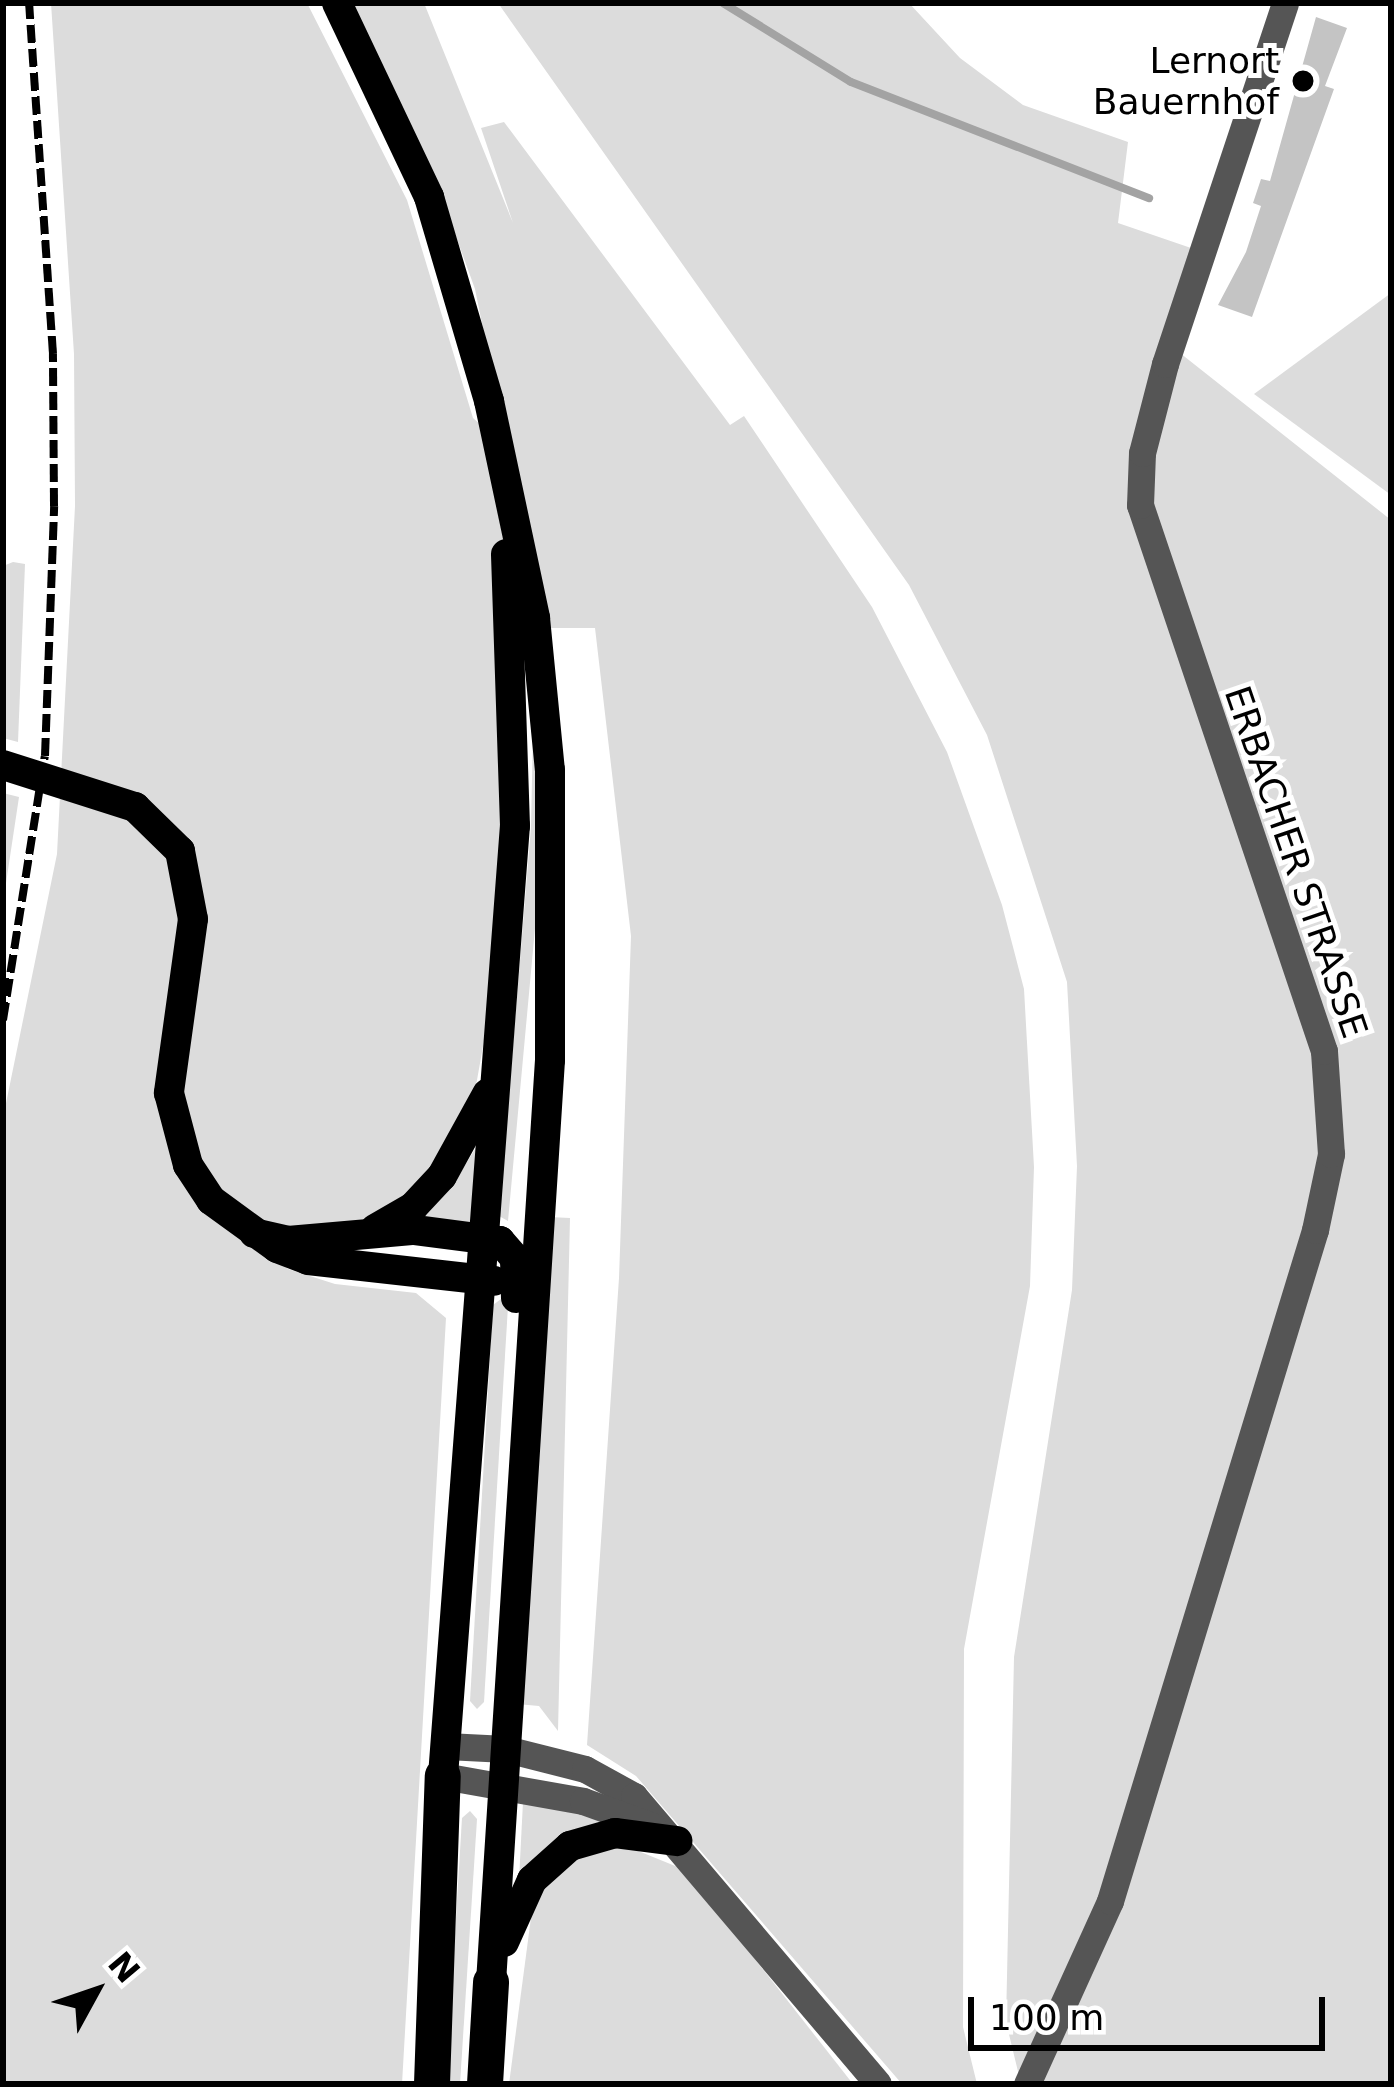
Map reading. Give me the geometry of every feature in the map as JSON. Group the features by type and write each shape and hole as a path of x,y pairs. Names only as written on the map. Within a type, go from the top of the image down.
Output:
{"highway":[{"path":"432,2084 444,1761"},
{"path":"485,2084 491,1982"}],"main road":[{"path":"337,3 429,197 498,440 535,618 554,848 497,1748 491,1982"},
{"path":"444,1761 517,721 498,440"},
{"path":"6,766 74,784 152,819 188,868 193,919 168,1071 172,1116 198,1182 254,1232 308,1260 477,1283 526,1274"},
{"path":"372,1231 413,1208 442,1176 496,1060"},
{"path":"254,1232 288,1240 372,1231 481,1237 500,1241 526,1274"},
{"path":"468,2084 495,1786"},
{"path":"491,1982 525,1890 559,1853 615,1833 677,1841"}],"street":[{"name":"ERBACHER STRASSE","path":"1027,2084 1110,1901 1315,1230 1331,1154 1324,1051 1145,534 1139,492 1165,364 1286,3"},
{"path":"444,1761 497,1748 607,1778 677,1841 878,2084"},
{"path":"444,1761 495,1786 620,1810 677,1841"}],"shaded area":[{"path":"51,3 307,3 407,200 473,418 498,440 510,617 510,894 474,1097 419,1186 367,1221 246,1241 288,1269 335,1284 416,1293 446,1318 402,2084 3,2084 3,1118 57,854 75,506 74,354"},
{"path":"351,3 424,3 513,223 481,128 504,122 730,425 744,416 872,607 947,752 1002,905 1024,989 1034,1167 1030,1286 964,1649 963,2027 977,2084 902,2084 636,1776 587,1745 619,1278 631,936 595,628 544,628 475,289 433,173"},
{"path":"498,3 909,3 960,58 1023,105 1128,142 1118,223 1191,248 1161,338 1391,520 1391,2084 1021,2084 1006,2022 1014,1657 1072,1290 1077,1166 1067,982 987,735 909,585"},
{"path":"1391,293 1391,495 1254,394"},
{"path":"25,564 18,742 3,738 3,566"},
{"path":"534,683 538,896 508,1221 499,1216 531,827"},
{"path":"3,793 19,797 3,903"},
{"path":"477,1146 470,1224 422,1217 454,1183"},
{"path":"549,1217 570,1218 558,1731 539,1706 517,1704"},
{"path":"501,1299 508,1306 484,1702 477,1709 470,1701 493,1305"},
{"path":"523,1802 581,1811 625,1825 519,1880"},
{"path":"470,1811 477,1819 460,2084 446,2084 462,1818"},
{"path":"598,1847 631,1848 685,1870 853,2084 509,2084 534,1895 565,1862"}],"building":[{"path":"1316,17 1347,28 1325,86 1334,89 1252,317 1218,305 1246,252 1261,206 1253,203 1261,179 1270,181"}],"waterway":[{"path":"723,3 851,82 1149,198"}],"railway":[{"path":"3,1020 45,756 54,506 53,354 29,3"}],"place":[{"name":"Lernort Bauernhof","path":"1303,81"}]}
